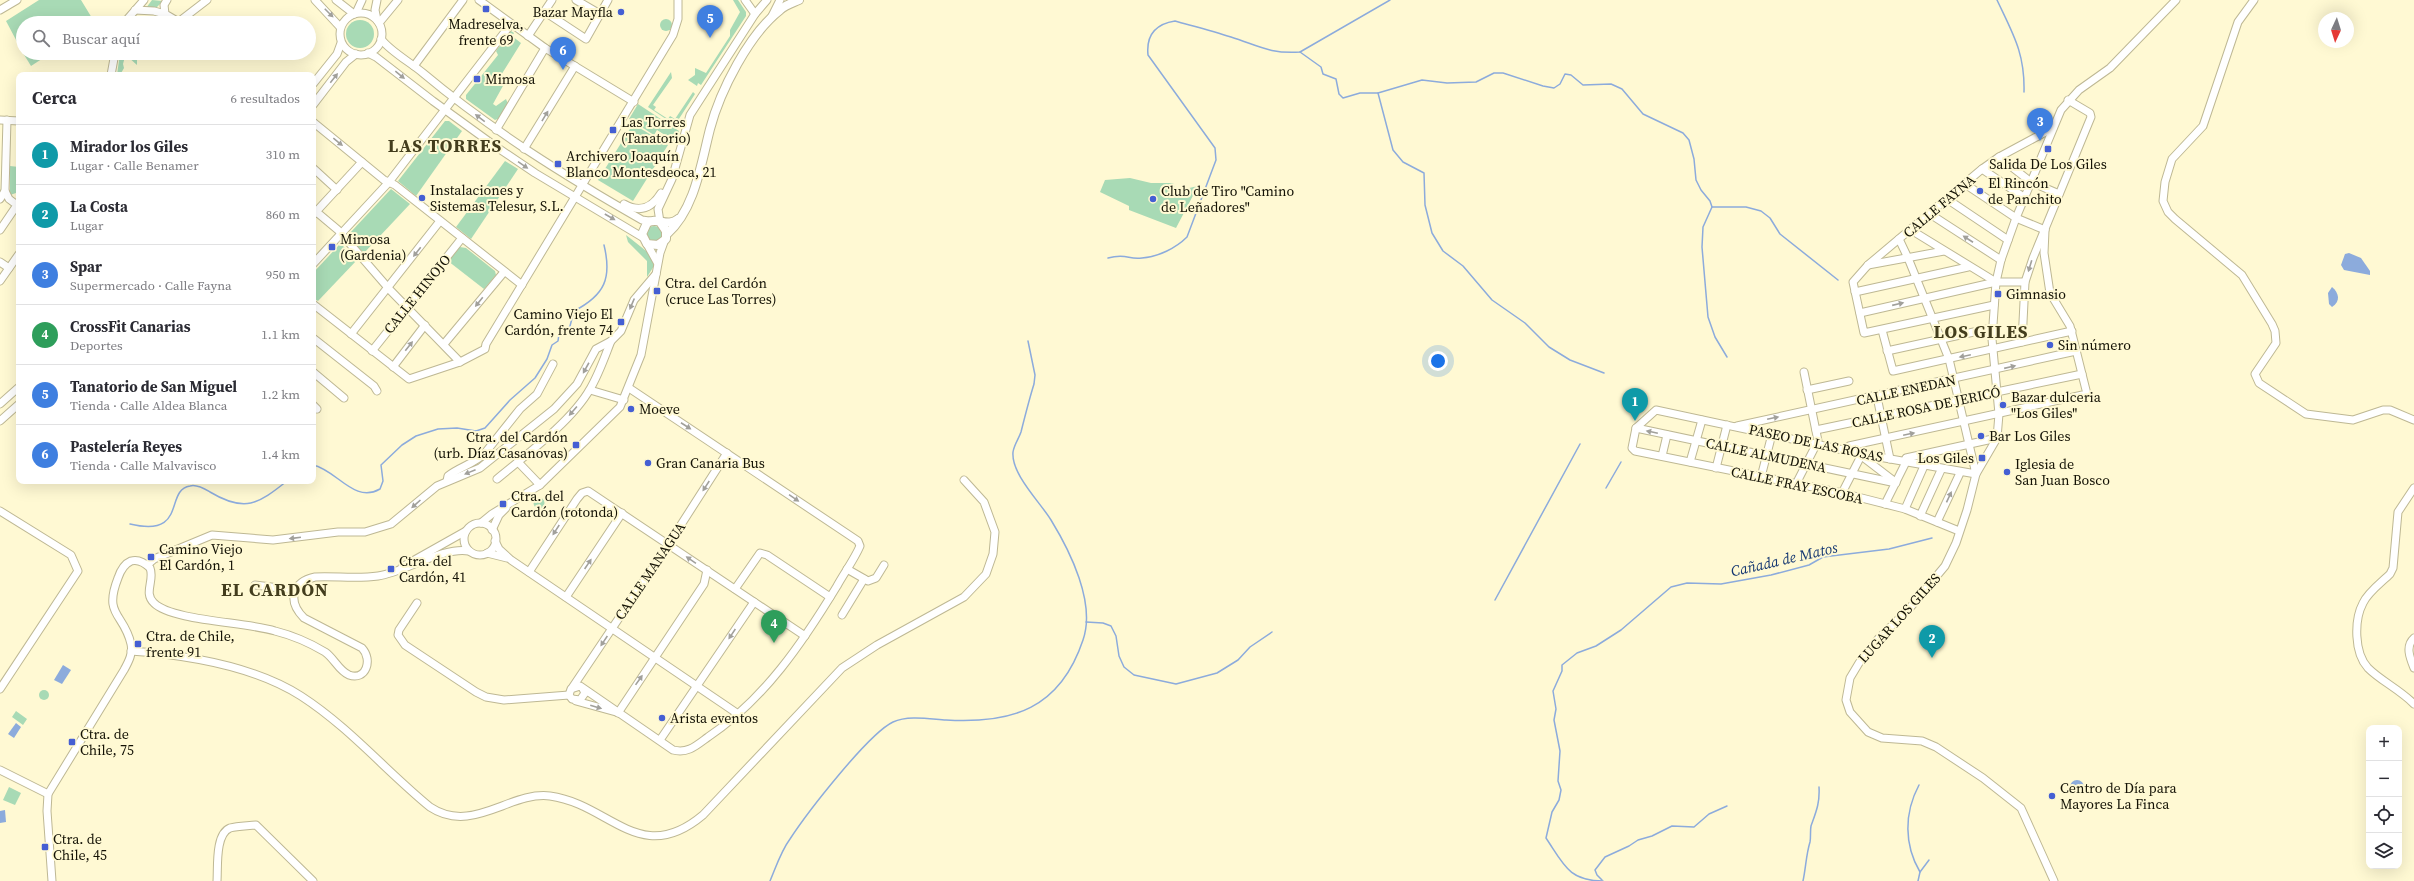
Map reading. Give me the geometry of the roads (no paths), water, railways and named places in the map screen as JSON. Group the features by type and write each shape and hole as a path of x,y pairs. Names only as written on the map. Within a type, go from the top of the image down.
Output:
{"main road":[{"path":"680,216 671,224 650,221 642,230 645,241 655,246 666,238 680,216 692,194 710,128 721,99 748,47 771,19 783,8 799,0"},
{"path":"660,222 665,228 666,238"}],"street":[{"path":"0,10 17,0"},
{"path":"130,16 144,0"},
{"path":"154,10 167,0"},
{"path":"165,14 167,0"},
{"path":"186,16 206,0"},
{"path":"316,0 340,27 341,43 337,54 316,80"},
{"path":"336,0 355,13 367,14 378,22"},
{"path":"340,27 346,19 355,13 362,0"},
{"path":"368,53 378,46 381,39 375,10 377,0"},
{"path":"378,22 398,0"},
{"path":"414,66 463,0"},
{"path":"479,0 545,48 634,102"},
{"path":"528,36 552,0"},
{"path":"576,0 600,14"},
{"path":"545,12 586,39 608,0"},
{"path":"316,308 409,379 460,362 486,349 486,344 576,198 673,35 678,19 678,0"},
{"path":"745,0 755,14"},
{"path":"660,222 658,209 672,179 677,156 690,115 755,14 767,0"},
{"path":"771,19 780,0"},
{"path":"1885,504 1896,483 1906,458 1997,438 1999,414 1998,392 1992,328 1996,282 2001,260 2024,198 2061,110 2068,100 2110,68 2176,0"},
{"path":"2254,0 2238,22 2203,126 2172,159 2163,194 2165,206 2183,227 2242,275 2272,324 2275,331 2276,344 2255,374 2259,383 2289,405 2315,416 2353,420 2383,410 2390,410 2414,420"},
{"path":"135,10 154,10 168,16"},
{"path":"316,261 389,182 511,24"},
{"path":"381,39 454,99 524,149 642,220 650,221"},
{"path":"341,43 348,50 356,54 368,53 376,56 445,110 535,173 645,241 656,257 656,274 634,300 623,328 612,341 590,390 567,418 518,462 497,478"},
{"path":"496,130 545,48"},
{"path":"316,101 346,62 356,54"},
{"path":"111,72 113,60"},
{"path":"524,149 575,66"},
{"path":"2022,342 2025,282 2033,258 2091,117 2090,112 2068,100"},
{"path":"16,121 3,120 5,191 9,200 16,204"},
{"path":"316,124 362,162 522,285"},
{"name":"CALLE FAYNA","path":"1855,292 1853,282 1868,266 1982,169 1999,156 2053,128"},
{"path":"598,194 635,209 648,208 656,201 677,156"},
{"path":"1999,156 2031,182 2059,194"},
{"path":"316,210 337,190 362,162"},
{"path":"1982,169 2024,198"},
{"path":"316,171 337,190"},
{"path":"1965,184 2016,218 2045,230"},
{"path":"0,199 5,191"},
{"path":"1947,199 2008,240"},
{"path":"0,230 16,206"},
{"path":"316,214 340,233 460,362"},
{"path":"1930,214 2001,260"},
{"path":"351,334 440,221"},
{"path":"1911,230 1996,282"},
{"path":"1844,450 1848,446 1886,439 2087,394 2072,331 2050,293 2044,253 2045,230"},
{"name":"CALLE HINOJO","path":"372,351 462,238"},
{"path":"398,570 466,531 473,525 481,523 492,514 540,485 614,415 624,400 629,388 645,338 656,274 666,238"},
{"path":"1899,239 1925,298 1949,359 1955,380 1967,445 1976,474"},
{"path":"1868,266 1944,251"},
{"path":"0,281 16,258"},
{"path":"0,262 9,268"},
{"path":"1968,266 1917,279 1855,292 1864,333 1994,305"},
{"path":"444,344 504,272"},
{"path":"1860,313 1996,282 2025,282"},
{"path":"393,367 425,325"},
{"path":"1887,351 1992,328"},
{"path":"1882,330 1893,371 1993,350 2072,331"},
{"path":"316,340 374,386 377,391"},
{"path":"147,565 154,559 212,535 273,540 338,532 366,532 398,520 437,486 447,480 480,468 554,409 577,384 596,350 612,341"},
{"name":"CALLE ENEDAN","path":"1731,426 1877,397 2076,352"},
{"path":"447,480 448,476 453,472 479,460 520,409 537,394 553,364"},
{"path":"1796,484 1818,444 1804,372"},
{"name":"CALLE ROSA DE JERICÓ","path":"1816,430 2082,374"},
{"path":"316,375 344,398"},
{"path":"1808,390 1849,381"},
{"path":"417,603 399,630 398,635 405,645 486,697 504,700 523,697 559,698 570,692 575,686 583,689 677,751 690,750 738,714 791,656 805,636 858,550 858,541 629,388"},
{"path":"0,404 16,390"},
{"path":"590,390 624,400"},
{"path":"1877,397 1890,459"},
{"path":"0,421 16,407"},
{"name":"PASEO DE LAS ROSAS","path":"1636,428 1656,410 1941,470 1976,474"},
{"path":"1690,462 1702,420"},
{"path":"1716,468 1721,446 1731,426"},
{"name":"CALLE ALMUDENA","path":"1636,428 1896,483"},
{"name":"CALLE FRAY ESCOBA","path":"1636,428 1632,448 1635,451 1842,493 1905,509 1959,531"},
{"path":"1761,477 1772,434"},
{"path":"1662,456 1667,435"},
{"name":"LUGAR LOS GILES","path":"1997,438 1976,474 1967,510 1949,558 1935,579 1859,663 1850,678 1846,700 1850,712 1874,736 1907,738 1929,744 2016,802 2026,818 2054,881"},
{"name":"CALLE MANAGUA","path":"570,692 727,453"},
{"path":"1862,454 1864,458 1896,483"},
{"path":"1842,493 1862,454"},
{"path":"518,462 540,485"},
{"path":"1905,509 1924,466"},
{"path":"1920,516 1941,470"},
{"path":"1938,522 1960,473"},
{"path":"131,651 160,653 255,674 289,689 334,721 430,807 446,815 474,815 546,796 572,803 627,830 659,837 670,834 692,824 703,815 842,668 877,645 964,597 976,586 990,565 995,532 984,502 964,480"},
{"path":"2414,488 2398,512 2393,568 2363,602 2357,627 2364,663 2414,704"},
{"path":"529,572 577,499 582,493 590,492 805,636"},
{"path":"492,530 499,515 510,504"},
{"path":"0,511 71,555 78,571 0,690"},
{"path":"566,596 622,513"},
{"path":"481,523 492,530 499,549 511,560 698,685 738,714"},
{"path":"466,531 464,541 469,550"},
{"path":"487,553 496,541"},
{"path":"52,881 47,811 48,794 124,670 131,651 130,639 113,610 112,598 118,578 126,564 135,561 147,565 151,571 150,596 154,603 159,607 190,616 270,629 286,634 324,652 350,675 363,672 369,661 367,654 362,648 304,618 296,610 294,603 295,590 306,579 315,577 376,577 454,549 469,550 478,555 487,553 511,560"},
{"path":"735,589 760,553 767,555 830,597"},
{"path":"847,569 868,581 876,578 884,565"},
{"path":"617,712 656,657 704,584 707,570"},
{"path":"842,615 864,579"},
{"path":"255,585 295,590"},
{"path":"660,740 754,602"},
{"path":"2414,638 2410,642 2409,655 2414,668"},
{"path":"576,701 584,697 583,689"},
{"path":"570,692 576,701 617,712"},
{"path":"0,770 48,794"},
{"path":"217,881 221,841 224,832 231,828 256,825 313,881"}],"water":[{"path":"2349,253 2361,258 2370,271 2370,275 2344,270 2341,265 2345,254"},
{"path":"2332,287 2337,294 2338,300 2332,307 2329,304 2328,293"},
{"path":"63,665 71,670 62,684 54,680"},
{"path":"16,723 21,727 14,738 8,734"},
{"path":"2077,780 2082,782 2084,787 2082,792 2077,794 2072,792 2070,787 2072,782"},
{"path":"5,810 6,822 0,823 0,811"}],"waterway":[{"path":"1108,258 1119,256 1133,258 1154,256 1183,241 1187,237 1216,160 1215,148 1148,55 1151,36 1158,28 1162,25 1175,21 1272,51 1300,52 1390,0"},
{"path":"1997,0 2017,44 2024,78 2024,92"},
{"path":"1300,52 1321,67 1323,74 1336,79 1339,94 1343,98 1360,93 1378,93 1422,80 1447,83 1476,82 1494,73 1503,73 1554,88 1560,84 1565,74 1571,75 1583,85 1611,84 1622,89 1643,114 1683,133 1689,140 1694,159 1696,180 1701,190 1710,201 1712,207 1703,227 1702,247 1708,317 1715,337 1727,357"},
{"path":"1378,93 1393,150 1403,162 1424,173 1425,205 1432,233 1443,251 1463,266 1492,300 1525,323 1549,347 1570,360 1604,373"},
{"path":"1712,207 1746,207 1761,211 1770,218 1780,234 1838,280"},
{"path":"316,466 322,468 354,489 362,492 371,492 380,489 383,481 381,465 402,445 416,436 438,429 457,428 476,431 485,428 510,400 535,378 547,359 552,345 558,341 559,334 570,326 574,311 593,299 599,292 604,284 607,267 604,245"},
{"path":"770,881 784,849 798,827 838,775 882,729 893,722 905,719 919,718 970,721 1012,715 1031,707 1047,697 1061,682 1073,663 1083,640 1086,625 1084,594 1066,547 1051,520 1021,478 1014,460 1013,452 1015,444 1021,432 1034,384 1035,375 1028,341"},
{"path":"1495,600 1580,444"},
{"path":"1606,488 1621,462"},
{"path":"130,524 148,527 160,525 168,519 182,489 190,486 201,487 222,498 242,504 259,500 283,484"},
{"name":"Cañada de Matos","path":"1603,881 1582,878 1568,870 1546,838 1552,812 1559,800 1561,790 1558,781 1560,751 1554,720 1556,709 1553,691 1562,671 1562,665 1577,653 1596,646 1621,630 1671,587 1687,583 1721,584 1771,575 1809,565 1823,557 1889,549 1932,538"},
{"path":"1086,622 1103,623 1111,626 1116,636 1119,656 1124,667 1134,675 1176,684 1217,673 1238,660 1250,647 1272,632"},
{"path":"1919,785 1911,807 1908,829 1911,851 1920,872"},
{"path":"1803,881 1811,826 1818,803 1819,787"},
{"path":"1602,880 1597,875 1595,870 1605,857 1629,846 1638,840 1652,836 1672,826 1694,827 1709,814 1727,806"},
{"path":"1918,881 1920,872 1929,860"}],"place":[{"name":"Madreselva, frente 69","path":"486,9"},
{"name":"Bazar Mayfla","path":"621,12"},
{"name":"Tanatorio de San Miguel","path":"710,38"},
{"name":"Pastelería Reyes","path":"563,70"},
{"name":"Mimosa","path":"477,79"},
{"name":"Las Torres (Tanatorio)","path":"613,130"},
{"name":"Spar","path":"2040,141"},
{"name":"Salida De Los Giles","path":"2048,149"},
{"name":"Archivero Joaquín Blanco Montesdeoca, 21","path":"558,164"},
{"name":"El Rincón de Panchito","path":"1980,191"},
{"name":"Instalaciones y Sistemas Telesur, S.L.","path":"422,198"},
{"name":"Club de Tiro \"Camino de Leñadores\"","path":"1153,199"},
{"name":"Mimosa (Gardenia)","path":"332,247"},
{"name":"Ctra. del Cardón (cruce Las Torres)","path":"657,291"},
{"name":"Gimnasio","path":"1998,294"},
{"name":"Camino Viejo El Cardón, frente 74","path":"621,322"},
{"name":"Sin número","path":"2050,345"},
{"name":"Bazar dulceria \"Los Giles\"","path":"2003,405"},
{"name":"Moeve","path":"631,409"},
{"name":"Mirador los Giles","path":"1635,421"},
{"name":"Bar Los Giles","path":"1981,436"},
{"name":"Ctra. del Cardón (urb. Díaz Casanovas)","path":"576,445"},
{"name":"Los Giles","path":"1982,458"},
{"name":"Gran Canaria Bus","path":"648,463"},
{"name":"Iglesia de San Juan Bosco","path":"2007,472"},
{"name":"Ctra. del Cardón (rotonda)","path":"503,504"},
{"name":"Camino Viejo El Cardón, 1","path":"151,557"},
{"name":"Ctra. del Cardón, 41","path":"391,569"},
{"name":"CrossFit Canarias","path":"774,643"},
{"name":"Ctra. de Chile, frente 91","path":"138,644"},
{"name":"La Costa","path":"1932,658"},
{"name":"Arista eventos","path":"662,718"},
{"name":"Ctra. de Chile, 75","path":"72,742"},
{"name":"Centro de Día para Mayores La Finca","path":"2052,796"},
{"name":"Ctra. de Chile, 45","path":"45,847"}],"district":[{"name":"LAS TORRES","path":"445,145"},
{"name":"LOS GILES","path":"1981,331"},
{"name":"EL CARDÓN","path":"275,589"}]}
